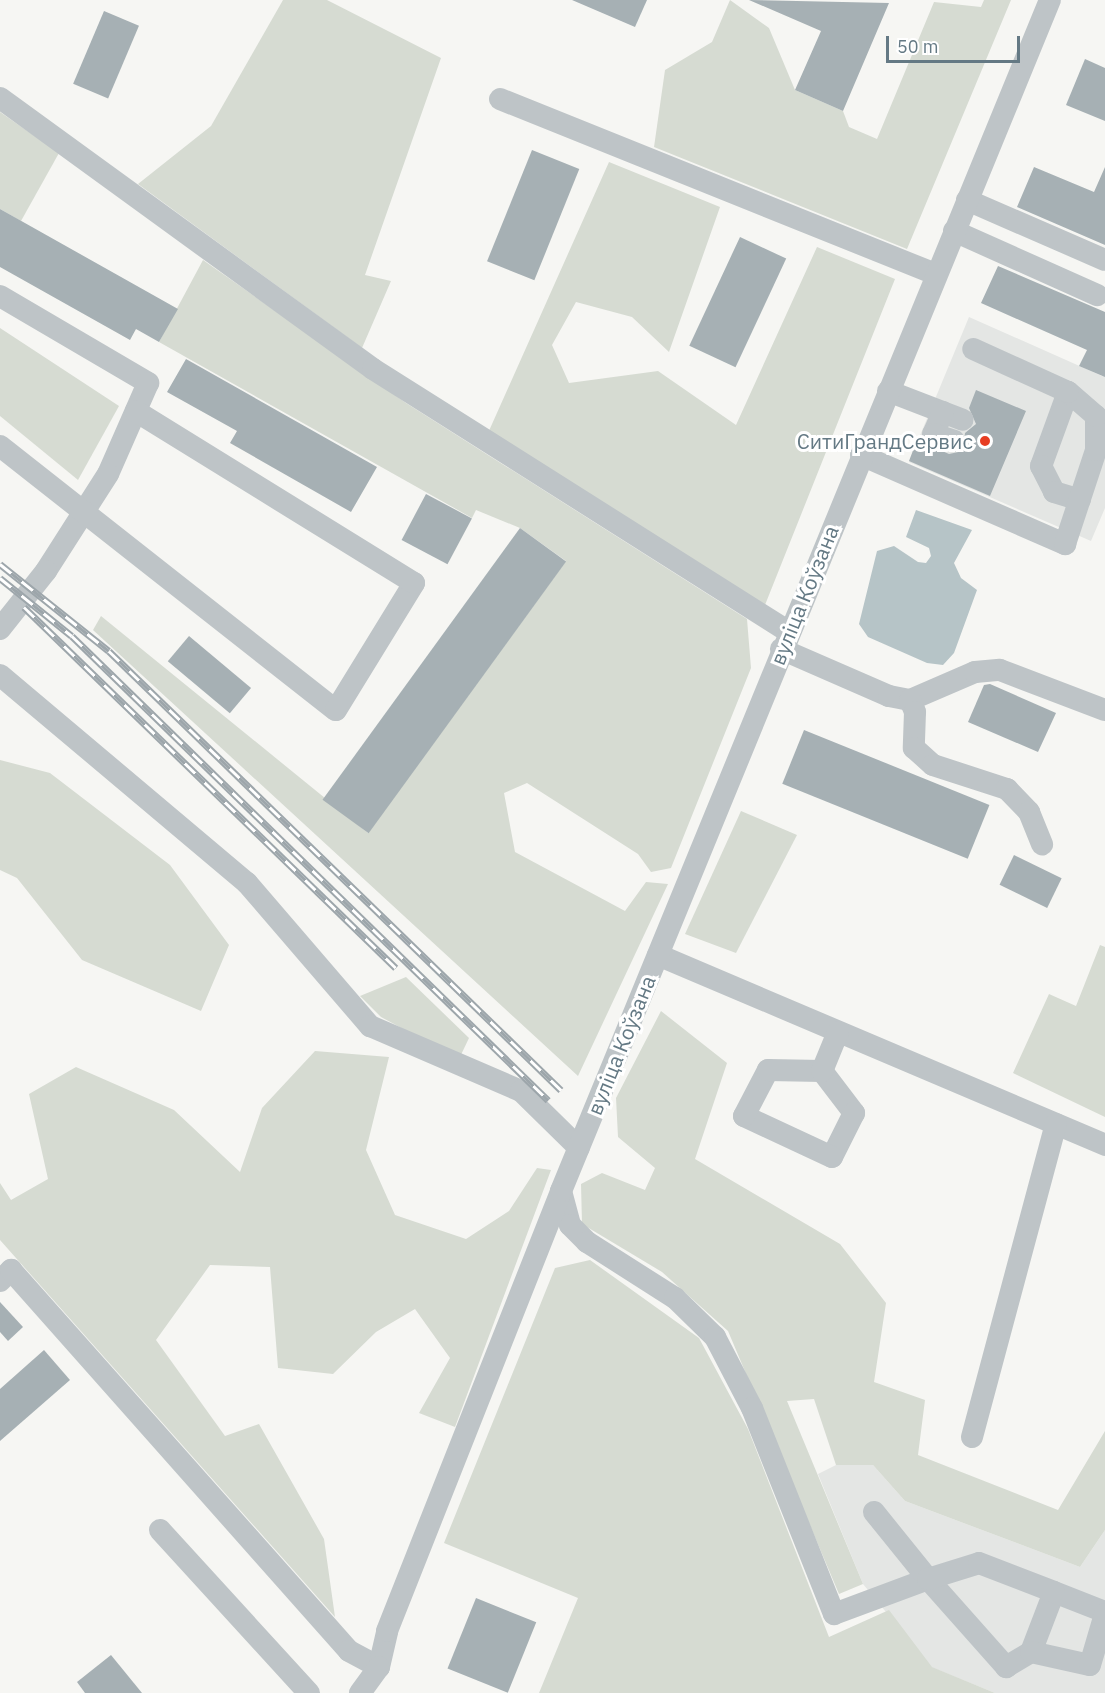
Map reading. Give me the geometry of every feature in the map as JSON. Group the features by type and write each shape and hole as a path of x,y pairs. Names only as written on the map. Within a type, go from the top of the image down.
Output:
{"street":[{"name":"вуліца Коўзана","path":"372,1684 387,1631 561,1191 785,640 1050,0"},
{"path":"0,98 373,369 785,640 889,696 910,700 975,672 1000,670 1105,710"},
{"path":"500,99 936,274"},
{"path":"967,200 1105,260"},
{"path":"954,231 1097,295"},
{"path":"0,296 148,383 108,474 0,629"},
{"path":"861,455 1065,544 1096,450 1098,428 1091,410 1068,392 973,349"},
{"path":"888,391 953,416 933,434 954,441"},
{"path":"1068,392 1041,466 1054,492 1080,500"},
{"path":"0,446 336,710 414,583 136,411"},
{"path":"0,675 247,883 370,1026 521,1091 579,1148"},
{"path":"910,700 915,712 914,748 933,765 1007,789 1029,812 1042,844"},
{"path":"658,955 1105,1145"},
{"path":"822,1071 838,1032"},
{"path":"768,1070 822,1071 854,1113 832,1157 744,1116 768,1070"},
{"path":"972,1437 1056,1124"},
{"path":"561,1191 570,1225 587,1242 675,1298 715,1337 757,1419 834,1614 979,1563 1105,1613 1101,1640 1090,1665 1031,1652"},
{"path":"4,1269 349,1651 372,1684"},
{"path":"874,1512 928,1580 1006,1667 1031,1652 1054,1592"},
{"path":"160,1530 309,1693"}],"shaded area":[{"path":"283,0 327,0 441,58 365,275 391,281 362,348 138,184 211,126"},
{"path":"730,0 769,28 795,90 843,111 849,127 877,139 934,2 981,7 984,0 1011,0 907,249 654,147 665,70 712,42"},
{"path":"0,112 59,153 21,221 0,209"},
{"path":"609,162 720,207 669,352 632,317 576,302 552,345 569,383 658,371 736,425 817,247 895,279 765,605 488,433"},
{"path":"203,260 406,403 747,619 751,668 671,868 651,872 638,854 527,783 504,793 515,852 625,911 646,882 668,884 578,1076 93,630 101,616 368,833 566,561 520,528 476,510 472,518 159,342"},
{"path":"969,317 1102,376 1105,369 1105,508 1091,541 909,462"},
{"path":"0,328 119,406 78,480 0,416"},
{"path":"916,510 972,530 954,563 961,578 977,590 954,653 943,665 927,663 868,637 859,624 877,551 894,546 918,562 926,563 931,556 929,548 906,537"},
{"path":"0,760 50,773 170,865 229,945 201,1011 82,960 17,878 0,870"},
{"path":"741,811 797,835 736,953 685,934"},
{"path":"1100,945 1105,947 1105,1117 1013,1073 1049,994 1076,1006"},
{"path":"406,977 469,1038 459,1059 381,1017 360,996"},
{"path":"661,1011 727,1063 695,1159 840,1244 886,1303 874,1382 925,1400 918,1455 1058,1510 1105,1431 1105,1530 1080,1567 905,1501 873,1465 836,1465 814,1399 787,1401 863,1584 839,1594 728,1331 662,1272 582,1224 581,1184 602,1173 645,1190 655,1168 618,1137 616,1098"},
{"path":"315,1051 389,1057 366,1150 395,1215 466,1239 509,1211 537,1168 551,1170 455,1427 419,1413 450,1358 415,1309 376,1332 333,1374 278,1368 270,1267 210,1265 156,1340 225,1436 259,1424 324,1539 335,1617 0,1240 0,1183 11,1200 48,1179 29,1094 76,1067 174,1110 240,1172 262,1108"},
{"path":"590,1260 699,1338 748,1429 829,1637 889,1610 932,1667 995,1693 539,1693 578,1598 444,1543 555,1268"},
{"path":"836,1465 873,1465 905,1501 1080,1567 1105,1530 1105,1693 995,1693 931,1667 863,1584 818,1474"}],"building":[{"path":"572,0 647,0 635,27"},
{"path":"749,0 889,3 843,111 795,90 821,31"},
{"path":"104,11 139,26 108,99 73,84"},
{"path":"1085,59 1105,68 1105,121 1066,105"},
{"path":"532,150 579,169 534,280 487,261"},
{"path":"1034,167 1094,192 1105,167 1105,245 1017,207"},
{"path":"0,209 178,309 159,342 136,329 130,340 0,267"},
{"path":"740,237 786,259 736,367 689,346"},
{"path":"998,266 1105,312 1105,377 1079,366 1087,350 981,303"},
{"path":"186,359 377,467 351,512 230,443 237,431 167,392"},
{"path":"976,390 1026,411 990,496 909,461 917,440 949,454 963,451 965,433 976,424 969,408"},
{"path":"426,494 472,518 448,564 402,540"},
{"path":"520,528 566,562 369,833 323,800"},
{"path":"189,636 251,688 230,713 168,661"},
{"path":"990,684 1056,713 1038,752 968,722 984,685"},
{"path":"804,730 989,805 968,859 782,784"},
{"path":"1014,855 1062,878 1047,908 1000,885"},
{"path":"0,1302 23,1327 8,1341 0,1332"},
{"path":"44,1350 70,1380 0,1441 0,1389"},
{"path":"476,1598 536,1622 508,1693 448,1668"},
{"path":"111,1655 142,1693 85,1693 77,1682"}],"railway":[{"path":"0,564 109,651 561,1090"},
{"path":"0,578 72,636 548,1100"},
{"path":"24,607 396,968"}],"place":[{"name":"СитиГрандСервис","path":"985,441"}]}
